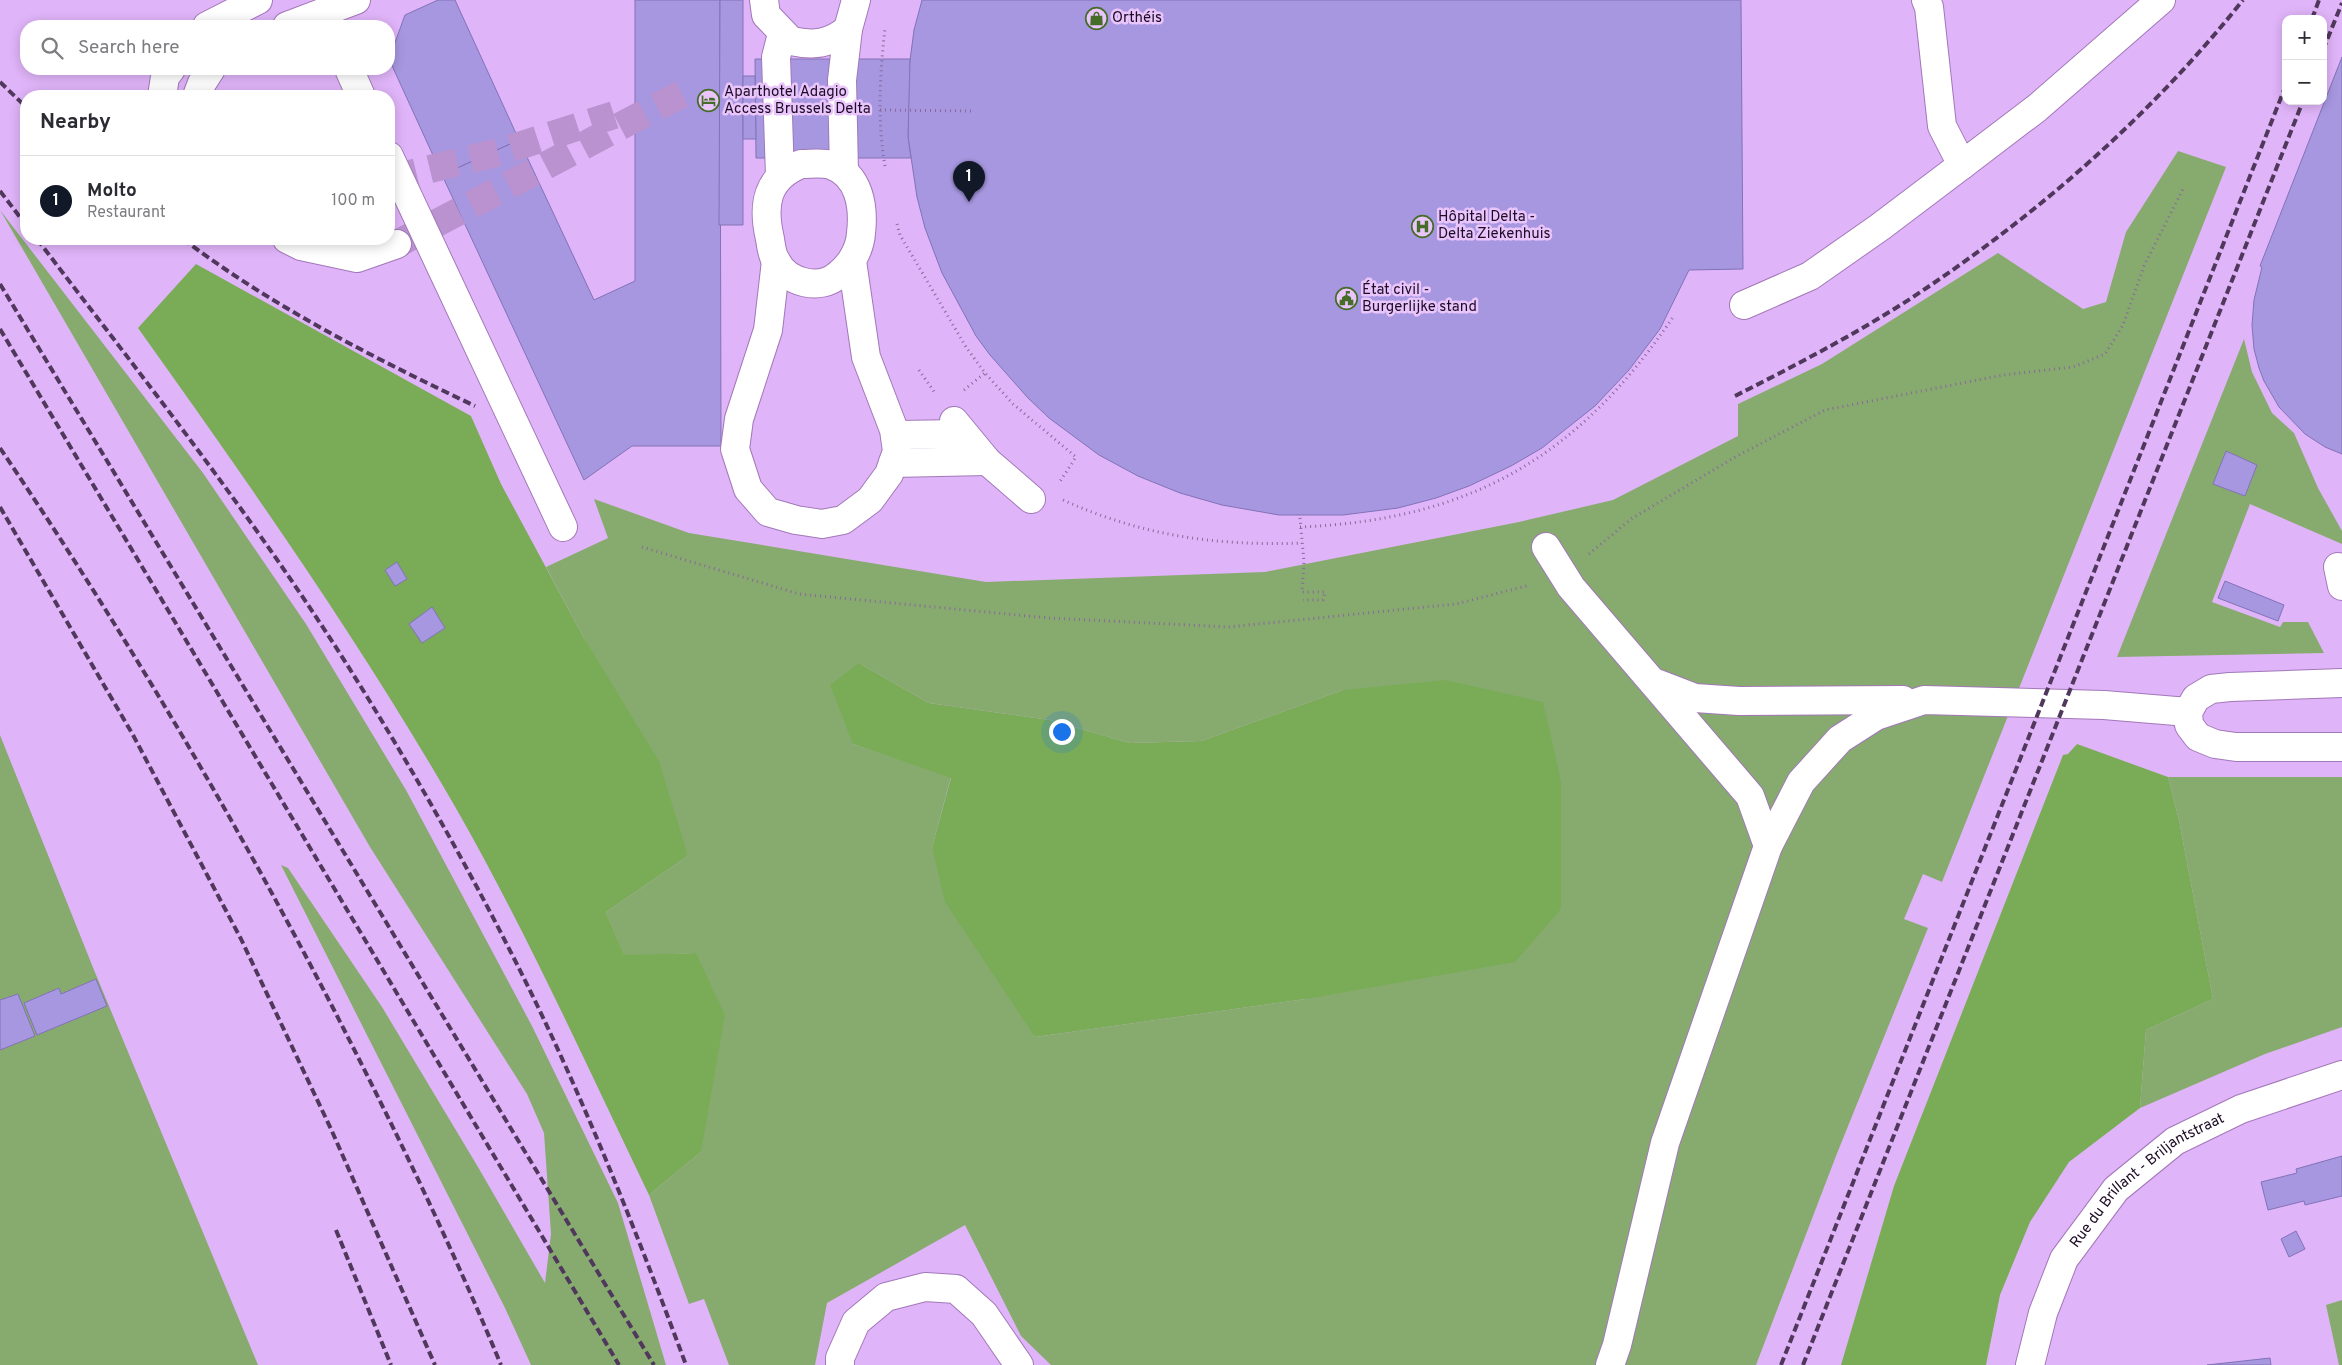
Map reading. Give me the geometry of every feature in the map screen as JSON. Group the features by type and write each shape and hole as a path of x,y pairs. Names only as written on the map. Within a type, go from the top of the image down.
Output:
{"street":[{"path":"219,20 258,0"},
{"path":"303,20 356,0"},
{"path":"350,20 354,12 365,0"},
{"path":"764,0 766,15 782,34 792,41 822,44 837,38 848,29"},
{"path":"844,172 842,80 848,29 856,0"},
{"path":"1926,0 1929,7 1942,126 1962,165"},
{"path":"1744,305 1810,276 1880,227 2037,108 2161,0"},
{"path":"780,176 776,57 782,34"},
{"path":"163,90 166,75"},
{"path":"200,90 207,75"},
{"path":"776,261 787,274 802,281 816,284 830,281 852,261 861,238 863,214 857,188 844,172 832,165 801,164 787,170 770,189 767,203 767,227 776,261 768,330 739,419 735,450 748,489 768,512 796,520 822,524 843,520 870,500 889,474 897,451 895,435 866,357 852,261"},
{"path":"395,169 564,527"},
{"path":"299,245 357,258 394,245"},
{"path":"895,435 959,428 987,461 1031,499"},
{"path":"893,463 987,461"},
{"path":"1546,547 1571,588 1654,682 1750,796 1768,846"},
{"path":"1654,682 1695,698 1739,701 1806,699 1924,700 2104,705 2188,712"},
{"path":"2342,683 2230,686 2211,689 2196,698 2188,712 2189,725 2198,737 2215,744 2236,747 2342,746"},
{"path":"1610,1365 1618,1345 1665,1143 1768,846 1801,782 1840,739 1876,716 1924,700"},
{"name":"Rue du Brillant - Briljantstraat","path":"2030,1365 2043,1313 2064,1259 2116,1189 2175,1141 2241,1109 2342,1075"},
{"path":"840,1365 840,1358 856,1322 886,1297 925,1287 956,1289 984,1314 1019,1365"}],"path":[{"path":"886,172 880,110 881,64 887,18"},
{"path":"880,110 972,112"},
{"path":"642,547 800,594 1049,618 1228,627 1456,604 1563,576 1631,519 1737,456 1825,410 2003,376 2073,367 2105,354 2123,325 2144,266 2183,189"},
{"path":"896,217 900,235 966,347 1013,404 1076,457 1056,487"},
{"path":"1300,527 1344,525 1391,518 1470,493 1515,473 1567,437 1598,409 1626,381 1673,317"},
{"path":"1059,498 1097,515 1176,536 1222,543 1302,543"},
{"path":"1300,518 1304,562 1302,592 1325,592 1323,600 1303,600"}],"green space":[{"path":"2178,151 2226,167 1942,882 1923,874 1904,919 1928,928 1836,1156 1756,1365 1051,1365 1021,1336 965,1225 827,1303 815,1365 729,1365 704,1299 689,1304 649,1195 701,1152 696,953 624,956 606,912 688,856 584,638 546,567 608,538 594,499 689,533 986,582 1265,572 1519,522 1613,500 1738,436 1738,404 1822,364 1998,253 2083,309 2106,302 2126,232","holes":["859,663 929,703 1050,720 1130,743 1201,741 1343,690 1306,999 1035,1037 932,847 951,777 853,744"]},
{"path":"0,210 20,236 20,244"},
{"path":"20,245 27,245 203,473 306,624 406,790 532,1026 618,1203 666,1365 531,1365 505,1308 281,865 288,868 382,1007 545,1283 551,1234 544,1133 527,1094 370,847"},
{"path":"196,264 471,416 501,484 584,638 659,761 688,856 606,912 624,955 696,953 725,1015 701,1152 649,1195 533,953 457,810 382,686 304,565 138,328"},
{"path":"2244,339 2252,372 2272,413 2294,433 2318,488 2342,531 2342,544 2250,504 2212,602 2280,627 2283,622 2308,622 2324,653 2117,657"},
{"path":"859,663 929,703 1050,720 1130,743 1201,741 1343,690 1446,680 1543,702 1561,781 1561,909 1515,962 1306,999 1035,1037 945,902 932,847 951,778 853,744 830,685"},
{"path":"0,735 94,970 258,1365 0,1365"},
{"path":"2077,744 2168,777 2179,820 2213,999 2146,1030 2140,1108 2069,1162 2030,1222 2000,1295 1986,1365 1841,1365 1894,1186 2063,755 2068,754"},
{"path":"2168,777 2342,777 2342,1027 2265,1054 2140,1108 2146,1030 2213,999 2179,820"},
{"path":"2342,1300 2342,1365 2339,1365 2326,1305"}],"building":[{"path":"438,0 455,0 519,140 442,175 395,72 395,42 405,15"},
{"path":"635,0 720,0 721,446 632,446 584,480 442,175 519,140 594,300 635,281"},
{"path":"720,0 743,0 743,225 719,225"},
{"name":"Hôpital Delta - Delta Ziekenhuis","path":"922,0 1741,0 1743,269 1689,270 1660,329 1629,370 1595,406 1542,448 1511,466 1469,486 1436,498 1398,508 1343,515 1279,515 1222,505 1180,493 1138,476 1099,455 1049,418 1028,398 990,355 976,336 942,273 925,228 917,197 908,137 909,68 914,30"},
{"path":"2342,57 2342,454 2325,447 2305,434 2279,407 2259,368 2254,349 2252,325 2254,300 2262,267 2260,266 2323,105 2327,105 2327,95"},
{"path":"755,59 910,59 908,137 911,158 756,158"},
{"path":"743,76 755,76 756,139 743,139"},
{"path":"2226,451 2257,465 2245,496 2213,484"},
{"path":"397,562 407,579 395,586 385,570"},
{"path":"2225,581 2284,605 2278,621 2218,598"},
{"path":"432,607 445,628 422,643 409,624"},
{"path":"96,979 107,1006 37,1035 24,1003 59,988 61,994"},
{"path":"18,994 35,1036 0,1050 0,1000"},
{"path":"2342,1156 2342,1196 2305,1205 2304,1201 2268,1210 2261,1182 2297,1173 2296,1169"},
{"path":"2296,1231 2305,1249 2289,1257 2281,1239"},
{"path":"2270,1358 2271,1365 2207,1365"}],"tunnel":[{"path":"397,244 689,90"},
{"path":"395,178 500,152 614,115"}],"railway":[{"path":"1735,396 1824,350 1889,312 1957,267 2002,234 2046,199 2130,125 2207,43 2243,0"},
{"path":"2313,15 2319,0"},
{"path":"2327,40 2342,3"},
{"path":"0,82 20,101"},
{"path":"1781,1365 2282,95"},
{"path":"1803,1365 2301,105"},
{"path":"0,191 20,217"},
{"path":"42,245 235,500 310,608 398,747 494,919 559,1051 652,1274 686,1365"},
{"path":"191,245 252,287 325,330 475,406"},
{"path":"0,284 654,1365"},
{"path":"0,329 619,1365"},
{"path":"0,448 133,653 256,864 333,1008 399,1140 442,1230 501,1365"},
{"path":"0,507 133,735 241,939 331,1129 435,1365"},
{"path":"336,1230 391,1365"}],"place":[{"name":"Orthéis","path":"1096,18"},
{"name":"Aparthotel Adagio Access Brussels Delta","path":"708,101"},
{"name":"Molto","path":"969,202"},
{"name":"Hôpital Delta - Delta Ziekenhuis","path":"1422,226"},
{"name":"État civil - Burgerlijke stand","path":"1346,299"}]}
